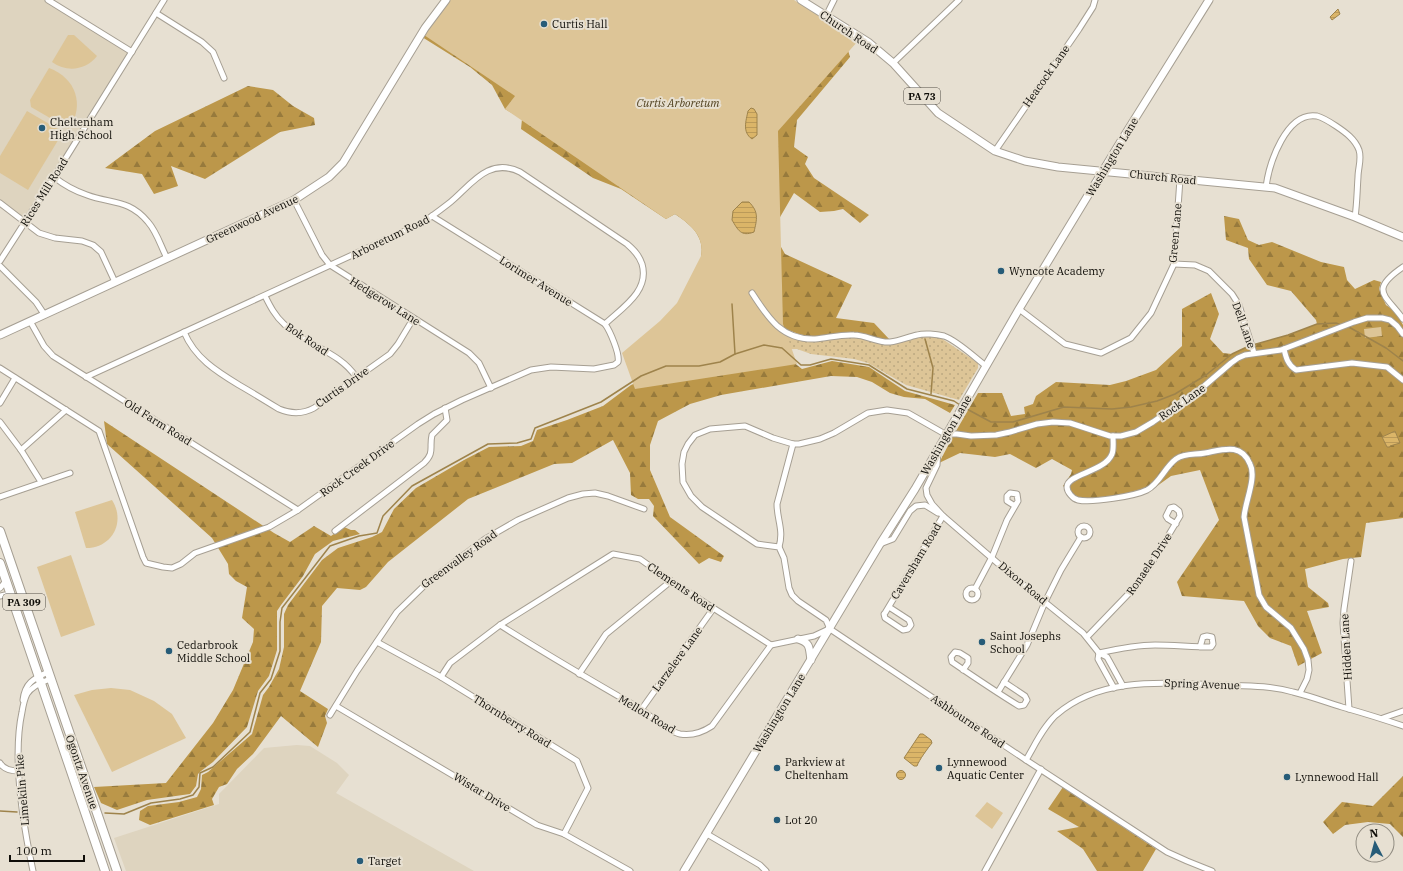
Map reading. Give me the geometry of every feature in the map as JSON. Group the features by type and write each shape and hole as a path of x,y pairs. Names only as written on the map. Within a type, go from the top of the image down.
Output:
{"highway":[{"name":"PA 309","path":"0,531 49,676"},
{"name":"PA 309","path":"0,563 40,680"},
{"name":"Ogontz Avenue","path":"49,676 117,871"},
{"name":"Ogontz Avenue","path":"40,680 105,871"}],"main road":[{"name":"Greenwood Avenue","path":"0,335 294,200 329,177 343,163 424,28 446,0"},
{"name":"Church Road","path":"801,0 868,42 893,63 938,113 995,151 1031,162 1058,167 1266,187 1285,191 1355,217 1403,237"},
{"name":"Washington Lane","path":"684,871 880,544 915,489 1019,309 1209,0"},
{"path":"798,640 806,642 809,646 811,660"}],"street":[{"path":"48,0 132,52"},
{"name":"Rices Mill Road","path":"0,261 164,0"},
{"path":"826,16 834,0"},
{"path":"893,63 959,0"},
{"name":"Heacock Lane","path":"995,151 1079,30 1093,7 1095,0"},
{"path":"156,13 202,42 213,52 224,78"},
{"path":"1266,187 1271,160 1288,130 1294,123 1305,117 1315,116 1323,118 1343,131 1352,139 1359,149 1360,160 1358,175 1358,201 1355,217"},
{"name":"Arboretum Road","path":"86,377 420,224 449,204 479,175 493,168 510,168 520,172 627,244 638,255 643,271 643,279 640,288 636,295 605,324"},
{"path":"54,177 74,190 86,195 118,202 136,210 149,223 167,258"},
{"name":"Green Lane","path":"1019,309 1065,344 1101,353 1131,338 1151,313 1174,264 1180,179"},
{"name":"Hedgerow Lane","path":"294,200 322,255 330,265 472,356 479,363 491,388"},
{"path":"0,203 38,233 49,237 82,241 93,245 101,252 115,282"},
{"name":"Lorimer Avenue","path":"432,216 605,324"},
{"name":"Dell Lane","path":"1174,264 1195,265 1209,271 1232,294 1239,305 1254,352"},
{"path":"0,266 36,302 44,314"},
{"path":"1403,267 1391,276 1383,285 1383,292 1386,300 1403,319"},
{"path":"752,293 768,318 787,333 815,339 837,335 856,335 873,340 889,342 906,339 918,334 942,336 957,344 986,366"},
{"name":"Bok Road","path":"264,296 276,315 284,324 347,365 356,377"},
{"name":"Rock Lane","path":"946,434 971,436 996,434 1010,432 1037,424 1053,422 1070,423 1113,436 1125,436 1145,427 1204,387 1238,358 1254,352 1266,353 1284,349 1371,317 1386,319 1394,323 1403,334"},
{"name":"Curtis Drive","path":"184,332 198,355 213,368 279,410 290,413 299,413 309,411 393,350 413,318"},
{"name":"Old Farm Road","path":"30,321 44,346 53,356 298,510"},
{"name":"Rock Creek Drive","path":"66,410 95,427 101,435 141,553 146,563 163,568 172,568 181,564 195,553 269,528 298,510 418,424 445,408 527,372 540,368 566,367 594,369 614,365 618,362 619,356 609,330 605,324"},
{"path":"1284,349 1286,359 1291,367 1296,370 1352,363 1387,367 1403,380"},
{"path":"0,368 66,410 21,450"},
{"path":"0,403 16,378"},
{"path":"335,531 430,458 432,453 432,435 447,420 445,408"},
{"path":"793,444 777,504 777,512 782,534 779,547 757,544 696,503 688,493 683,482 682,460 684,452 690,441 699,433 710,429 745,426 773,438 793,444 805,443 820,439 843,428 865,414 880,410 894,410 908,413 946,434"},
{"path":"0,422 21,450 41,482"},
{"path":"1113,436 1112,453 1106,463 1101,467 1086,471 1068,484 1068,491 1074,499 1100,499 1140,493 1149,489 1155,484 1172,462 1186,454 1204,453 1229,448 1240,452 1247,458 1250,464 1252,476 1244,508 1244,517 1257,588 1262,602 1291,628 1304,649 1308,660 1309,670 1307,679 1300,694"},
{"name":"Dixon Road","path":"938,448 937,465 926,486 926,491 930,501 943,516"},
{"path":"0,497 70,473"},
{"name":"Greenvalley Road","path":"330,715 397,612 417,591 481,541 507,526 568,498 583,494 595,493 608,496 644,509"},
{"name":"Dixon Road","path":"880,544 893,539 910,511 916,506 925,505 943,516 1015,578 1088,637 1099,654 1107,657 1123,686"},
{"path":"975,589 992,557 1004,524 1015,506"},
{"name":"Caversham Road","path":"889,607 909,620 911,625 908,629 903,630 885,618 884,614 943,516"},
{"name":"Ronaele Drive","path":"1088,637 1136,585 1150,566 1176,524"},
{"path":"998,692 1027,645 1045,602 1063,566 1081,537"},
{"name":"Ashbourne Road","path":"779,547 784,558 789,588 792,595 798,601 826,620 830,629 1041,770 1171,854 1212,871"},
{"name":"Clements Road","path":"441,677 450,662 500,625 613,554 640,559 713,609 771,645"},
{"name":"Hidden Lane","path":"1349,709 1344,609 1351,561"},
{"path":"0,588 6,581"},
{"path":"578,674 606,634 671,581"},
{"path":"0,596 5,595 12,597"},
{"name":"Larzelere Lane","path":"641,710 713,609"},
{"name":"Mellon Road","path":"500,625 578,674 680,734 694,734 707,729 719,718 771,645"},
{"path":"771,645 814,636 830,629"},
{"name":"Thornberry Road","path":"377,642 441,677 577,761 588,788 564,834"},
{"path":"1099,654 1139,646 1166,645 1200,647"},
{"name":"Dixon Road","path":"1099,654 1098,660 1114,688"},
{"path":"963,670 1018,706 1022,706 1026,702 1025,696 1004,682"},
{"name":"Limekiln Pike","path":"33,871 23,818 19,771 19,724 28,693 40,680 49,676"},
{"name":"Spring Avenue","path":"1026,760 1048,723 1057,714 1070,705 1099,692 1144,683 1267,687 1300,694 1382,718 1403,726"},
{"name":"Wistar Drive","path":"336,706 537,825 564,834 630,871"},
{"path":"1382,718 1403,711"},
{"path":"0,763 1,766 9,770 19,771"},
{"path":"985,871 1041,770"},
{"path":"707,834 760,865 766,871"}],"shaded area":[{"name":"Cheltenham High School","path":"0,0 44,0 132,52 25,223 0,203"},
{"path":"1338,9 1340,14 1332,20 1330,17"},
{"path":"751,108 754,109 757,114 757,135 752,139 746,130 746,119 748,111"},
{"path":"742,202 749,202 756,212 754,232 746,234 740,232 732,220 733,211"},
{"path":"1395,431 1400,443 1387,447 1382,437"},
{"path":"920,734 923,734 931,740 932,743 917,766 914,766 904,758"},
{"path":"297,745 310,746 337,763 349,775 336,793 474,871 126,871 114,838 219,804 219,794 264,748"},
{"path":"901,770 906,775 901,780 896,775"}],"green space":[{"name":"Curtis Arboretum","path":"450,0 794,0 858,41 778,131 783,324 797,364 635,389 622,353 660,321 677,303 701,256 701,242 691,226 675,214 666,219 505,109 515,96 424,35"},
{"name":"Curtis Arboretum","path":"425,33 847,47 850,57 797,120 794,147 808,157 805,164 814,178 869,215 860,223 843,209 820,212 794,193 772,231 785,254 852,285 836,318 874,323 890,340 850,333 806,336 788,330 776,323 701,256 701,242 691,226 675,214 666,219 621,189 593,178 521,129 522,119 505,109 492,85 470,67 422,37"},
{"path":"68,35 74,35 97,56 93,61 82,67 70,69 64,68 52,62"},
{"path":"49,68 66,78 75,93 77,102 76,111 74,120 69,129 31,107 30,100"},
{"path":"248,86 273,90 293,106 314,118 315,125 280,132 205,179 171,166 178,186 154,194 142,174 105,168 155,131"},
{"path":"27,111 63,132 28,190 0,173 0,156"},
{"path":"1224,216 1239,219 1248,240 1259,245 1272,242 1321,262 1344,267 1347,280 1355,289 1374,280 1381,282 1379,289 1386,305 1396,312 1403,325 1403,518 1366,523 1361,557 1343,559 1305,569 1308,587 1328,603 1329,607 1307,611 1322,653 1298,666 1291,646 1270,638 1258,626 1244,601 1182,596 1177,582 1219,520 1200,470 1171,476 1146,494 1080,499 1063,486 1072,470 1052,459 1036,468 1010,454 995,457 960,453 939,463 978,393 1002,393 1011,416 1025,414 1024,407 1033,404 1036,396 1056,382 1110,385 1156,370 1182,346 1182,309 1211,293 1219,314 1210,339 1223,353 1232,354 1249,346 1288,335 1317,324 1316,320 1291,291 1267,285 1249,259 1248,248 1226,240"},
{"path":"767,320 802,340 850,336 880,342 918,336 941,338 978,363 978,368 959,400 906,385 868,363 854,359 811,354 797,349 622,353"},
{"path":"1381,327 1382,336 1365,338 1364,329"},
{"path":"788,358 802,369 832,361 869,367 905,391 955,405 950,413 925,399 904,397 890,393 872,382 857,377 831,376 721,395 690,404 658,421 650,445 650,470 670,517 724,556 721,562 709,558 699,564 653,516 654,506 649,499 638,499 631,495 630,473 613,440 572,463 554,464 468,499 388,562 366,587 360,590 337,588 322,606 321,642 300,691 328,709 325,716 327,723 318,747 281,716 253,754 237,769 227,784 219,787 212,799 214,805 150,825 139,820 140,811 148,806 179,802 197,797 201,789 202,775 208,772 252,734 263,695 279,669 284,647 284,614 288,605 322,560 338,548 372,537 382,532 394,509 416,488 489,447 521,446 533,441 537,430 603,406 631,385 656,374"},
{"path":"104,421 290,542 314,526 331,536 344,527 355,530 360,534 333,541 315,554 303,576 277,611 277,650 269,676 258,691 247,727 213,762 198,774 196,786 190,794 147,800 117,810 101,803 94,787 166,783 213,723 233,690 253,642 254,629 242,618 247,587 236,581 229,574 228,564 212,538 107,444"},
{"path":"112,500 118,517 114,532 103,544 86,548 75,512"},
{"path":"71,555 95,625 61,637 37,567"},
{"path":"111,688 130,690 154,701 172,714 186,738 112,772 74,695 92,690"},
{"path":"1403,776 1403,837 1395,829 1395,823 1355,823 1345,825 1333,834 1323,822 1342,802 1373,806"},
{"path":"1063,787 1156,849 1143,871 1097,871 1083,849 1057,831 1079,827 1048,809"},
{"path":"987,802 1003,813 992,829 975,816"}],"waterway":[{"path":"732,304 735,354"},
{"path":"965,408 991,422 1013,422 1064,407 1112,409 1131,407 1157,401 1175,394 1206,375 1232,354 1249,346 1288,335 1317,324 1336,323 1341,325"},
{"path":"1347,326 1386,348 1403,361"},
{"path":"925,339 933,368 931,394"},
{"path":"105,813 124,814 151,803 180,799 193,795 199,787 200,773 213,767 250,732 260,693 271,679 280,651 280,622 282,608 330,546 359,536 377,533 383,516 412,486 488,444 517,443 531,439 535,428 601,402 641,376 666,366 699,366 720,362 735,354 764,345 782,348 801,365 810,365 831,359 869,365 907,389 954,401 960,405"},
{"path":"0,811 17,812"}],"place":[{"name":"Curtis Hall","path":"544,24"},
{"name":"Cheltenham High School","path":"42,128"},
{"name":"Wyncote Academy","path":"1001,271"},
{"name":"Saint Josephs School","path":"982,642"},
{"name":"Cedarbrook Middle School","path":"169,651"},
{"name":"Parkview at Cheltenham","path":"777,768"},
{"name":"Lynnewood Aquatic Center","path":"939,768"},
{"name":"Lynnewood Hall","path":"1287,777"},
{"name":"Lot 20","path":"777,820"},
{"name":"Target","path":"360,861"}]}
